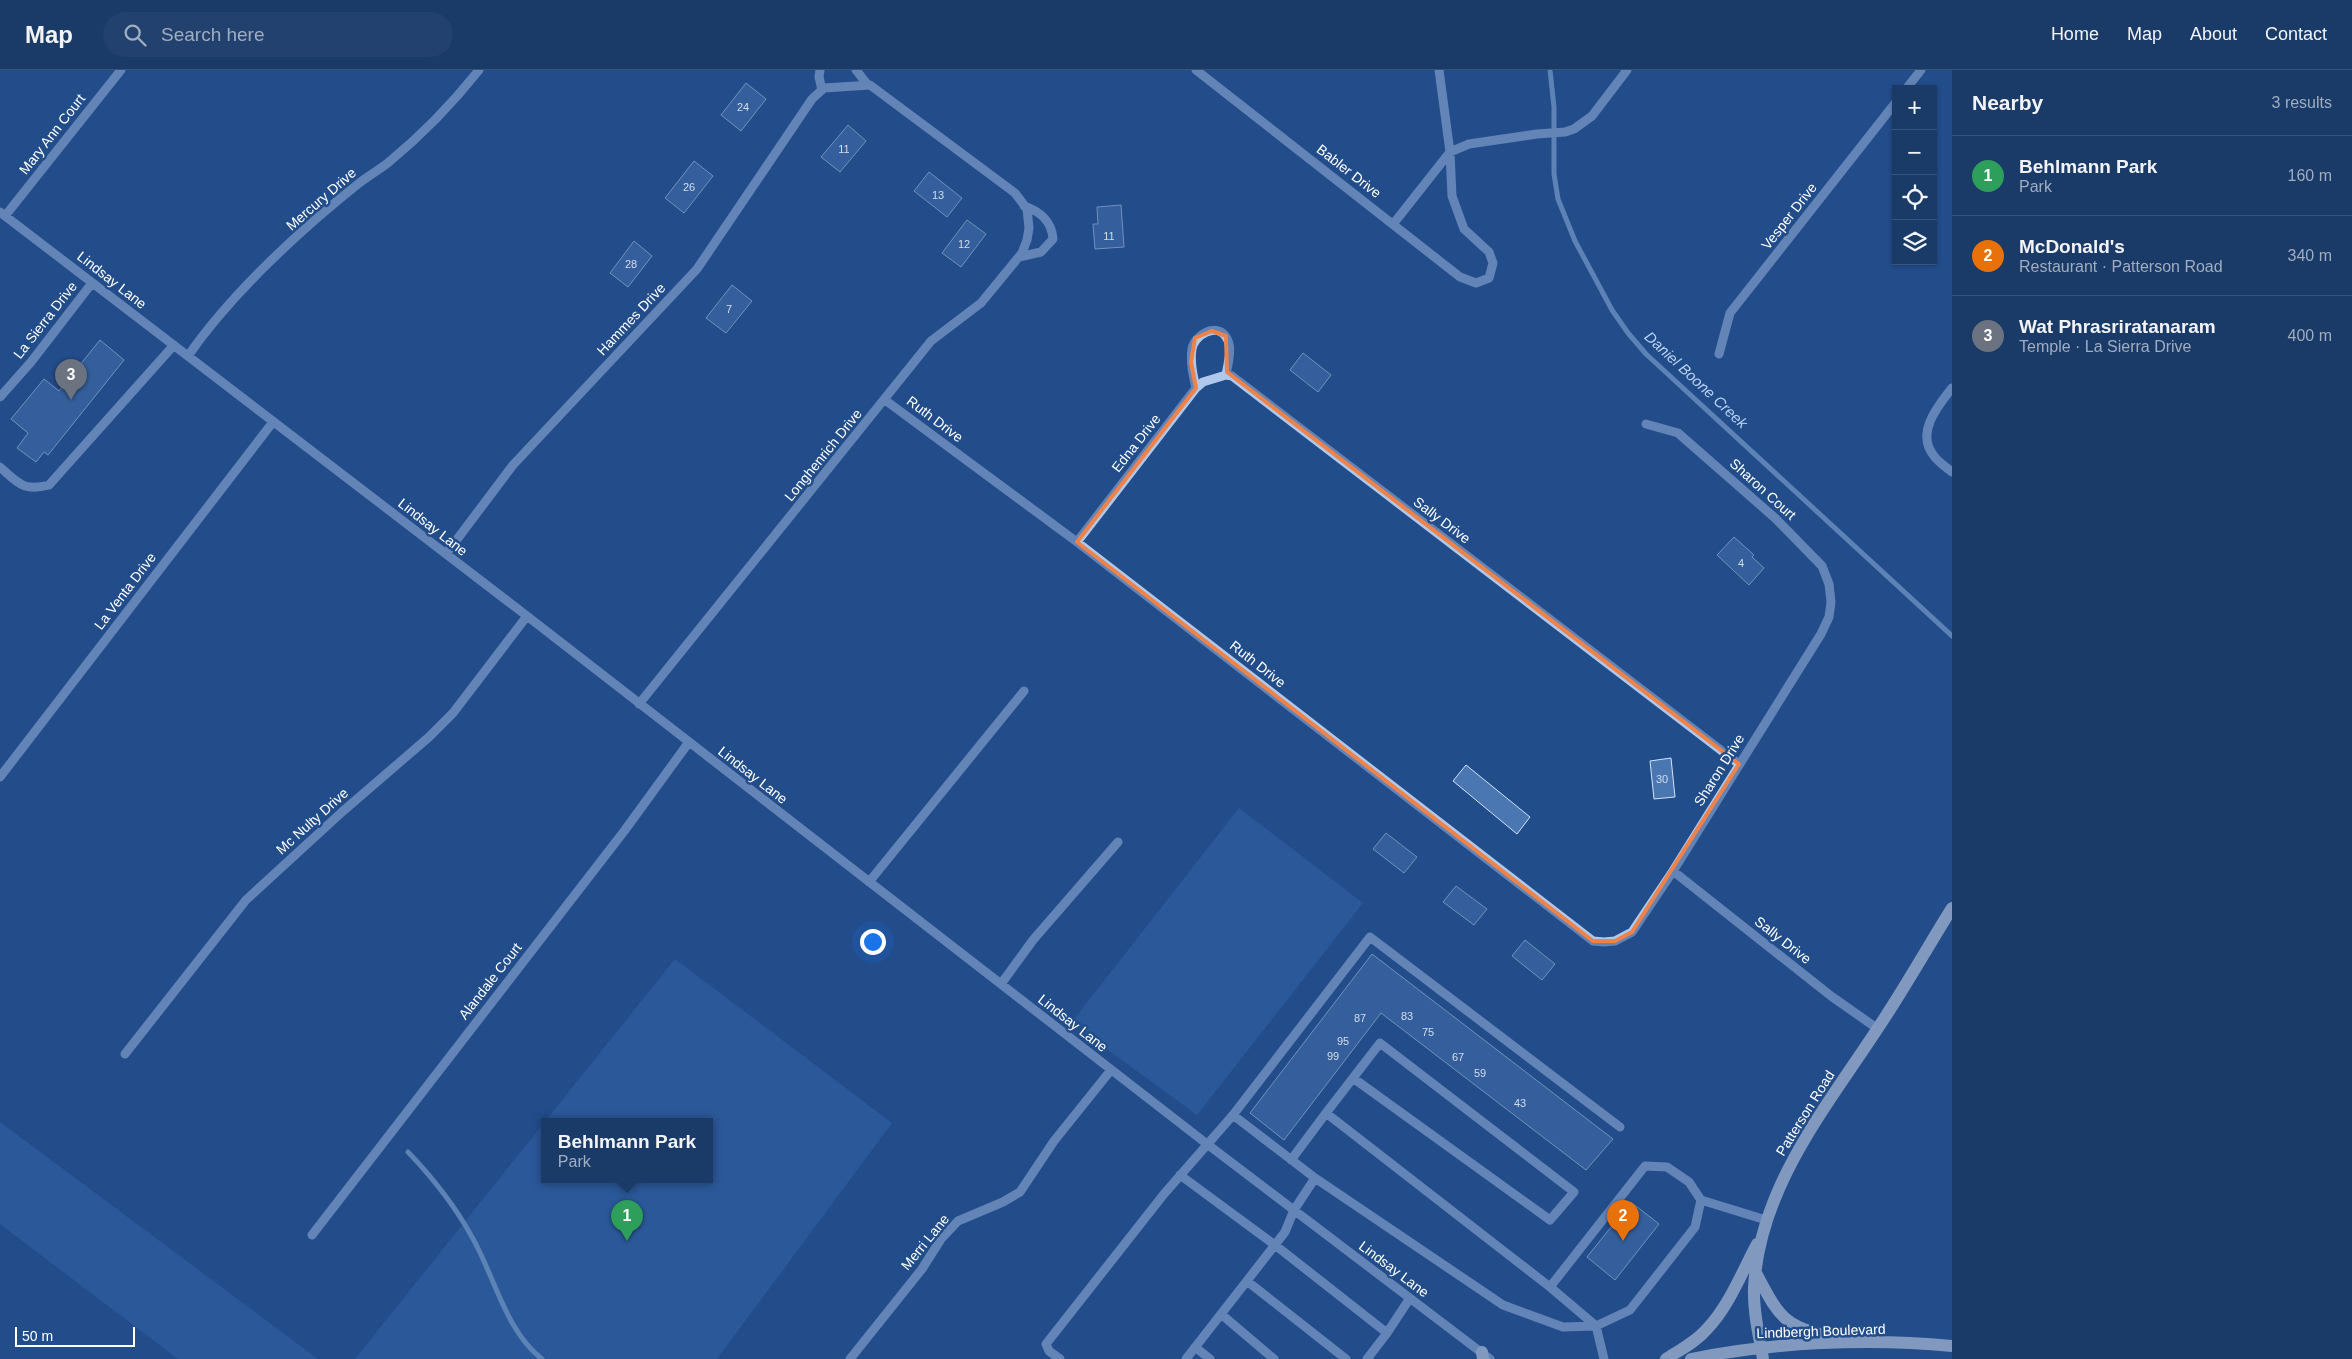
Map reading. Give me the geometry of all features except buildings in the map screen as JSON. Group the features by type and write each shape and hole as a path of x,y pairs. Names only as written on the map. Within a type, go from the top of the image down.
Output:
{"main road":[{"name":"Patterson Road","path":"1762,1354 1756,1321 1756,1273 1765,1226 1778,1189 1806,1136 1878,1029 1952,908"},
{"path":"1666,1359 1707,1330 1718,1316 1765,1226"},
{"path":"1756,1273 1772,1304 1781,1315 1795,1326 1810,1332 1859,1343"},
{"name":"Lindbergh Boulevard","path":"1691,1359 1762,1354 1859,1343 1952,1346"}],"street":[{"name":"Mary Ann Court","path":"3,214 121,70"},
{"name":"Mercury Drive","path":"188,356 205,332 277,256 359,184 388,163 419,136 453,102 479,70"},
{"path":"820,70 819,77 822,90 867,84"},
{"path":"856,70 867,84 875,88 1015,193 1024,206 1033,208 1048,222 1053,239 1041,252 1019,257"},
{"name":"Babler Drive","path":"1196,70 1394,223 1460,277 1476,283 1489,278 1493,263 1489,252 1464,229 1452,196 1450,152"},
{"path":"1439,70 1450,152"},
{"path":"1394,223 1450,152 1469,144 1564,132 1574,129 1592,116 1627,70"},
{"path":"1909,85 1921,70"},
{"name":"Hammes Drive","path":"446,554 513,465 697,268 812,99 822,90"},
{"name":"Vesper Drive","path":"1719,354 1730,313 1892,107"},
{"name":"Longhenrich Drive","path":"639,704 931,341 981,303 1019,257 1027,240 1027,209 1024,206"},
{"name":"Lindsay Lane","path":"3,214 527,616 1111,1070 1485,1357"},
{"name":"La Sierra Drive","path":"0,397 31,362 92,283"},
{"path":"1196,388 1191,362 1192,348 1195,338 1206,332 1220,332 1226,336 1229,345 1226,375"},
{"path":"0,467 24,487 36,488 49,485 174,345"},
{"name":"Edna Drive","path":"1076,542 1196,388 1203,382 1226,375"},
{"name":"Sally Drive","path":"1226,375 1240,382 1739,764"},
{"path":"1952,388 1933,413 1926,434 1933,455 1952,472"},
{"name":"Ruth Drive","path":"885,400 1076,542 1593,940 1615,941"},
{"name":"La Venta Drive","path":"0,777 273,422"},
{"name":"Sharon Court","path":"1646,424 1678,433 1776,518 1822,566 1829,584 1831,602"},
{"name":"Sharon Drive","path":"1615,941 1632,932 1673,871 1821,634 1829,617 1831,602"},
{"name":"Mc Nulty Drive","path":"125,1054 159,1009 175,993 246,900 342,812 429,737 453,713 527,616"},
{"path":"869,882 1024,691"},
{"name":"Alandale Court","path":"312,1234 619,837 689,742"},
{"path":"1001,984 1033,940 1118,842"},
{"name":"Sally Drive","path":"1673,871 1831,996 1878,1029"},
{"path":"1060,1359 1049,1351 1046,1344 1180,1174 1233,1115 1370,937 1620,1127"},
{"path":"1291,1160 1326,1113 1353,1078 1380,1043 1574,1192 1550,1220 1353,1078"},
{"name":"Merri Lane","path":"850,1359 922,1268 941,1239 958,1221 1003,1202 1020,1192 1054,1141 1111,1070"},
{"path":"1326,1113 1550,1287 1596,1326 1604,1359"},
{"path":"1233,1115 1314,1178 1503,1305 1563,1328 1596,1326 1630,1310 1696,1227 1701,1200"},
{"path":"1550,1287 1582,1249 1645,1166 1667,1167 1689,1182 1701,1200 1765,1226"},
{"path":"1180,1174 1387,1332"},
{"path":"1186,1359 1285,1232 1294,1210 1314,1178"},
{"path":"1246,1281 1346,1359"},
{"path":"1367,1359 1410,1298"},
{"path":"1221,1314 1274,1359"},
{"path":"1195,1347 1210,1359"},
{"path":"1043,1359 1049,1351"}],"highlighted area":[{"path":"1212,331 1226,336 1227,372 1739,764 1632,932 1615,941 1593,941 1077,542 1196,388 1191,362 1195,338"}],"shaded area":[{"path":"1239,808 1363,903 1197,1115 1071,1023"},
{"path":"675,959 892,1123 717,1359 355,1359 541,1127 541,1183 713,1183 713,1118 548,1118"},
{"path":"0,1122 318,1359 178,1359 0,1224"}],"waterway":[{"name":"Daniel Boone Creek","path":"1550,70 1554,107 1554,174 1558,199 1575,241 1612,310 1628,333 1646,354 1952,636"},
{"path":"408,1152 451,1203 480,1252 510,1319 530,1348 542,1359"}],"place":[{"name":"Wat Phrasriratanaram","path":"71,400"},
{"name":"Behlmann Park","path":"627,1241"},
{"name":"McDonald's","path":"1623,1241"}]}
